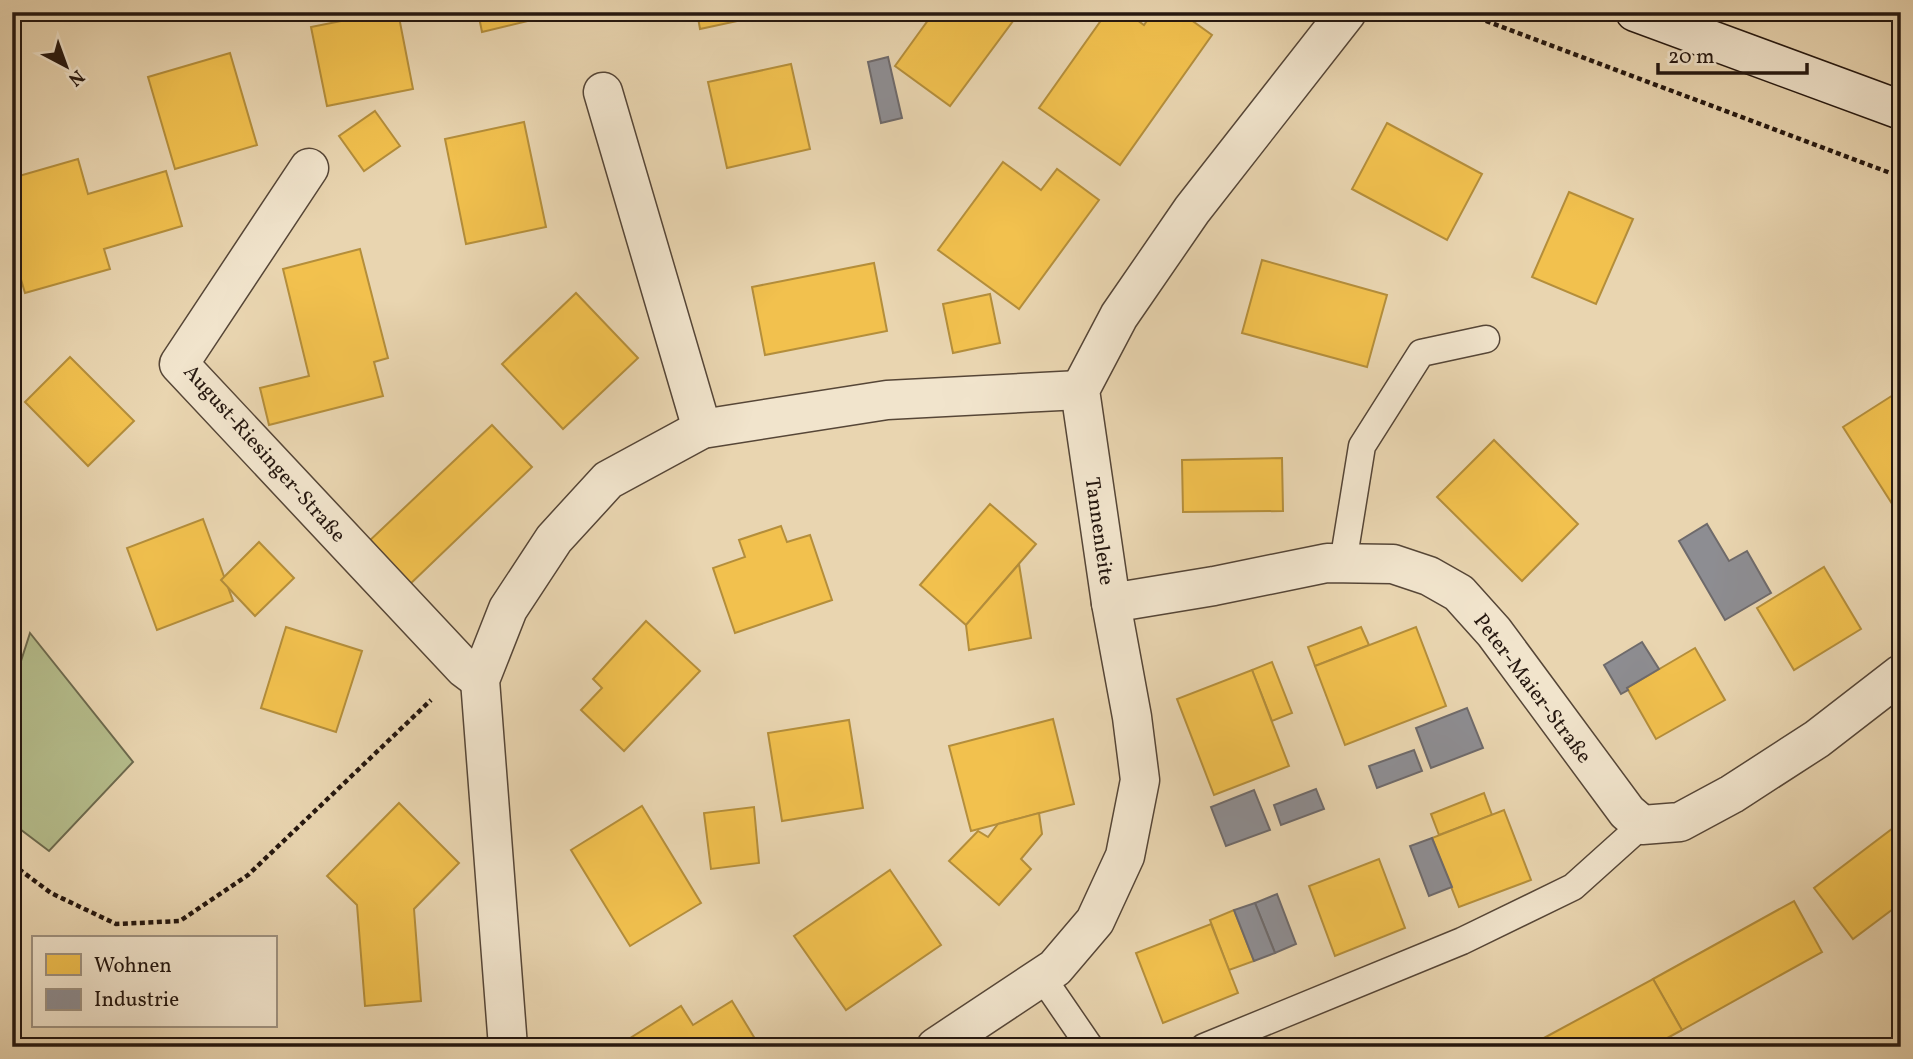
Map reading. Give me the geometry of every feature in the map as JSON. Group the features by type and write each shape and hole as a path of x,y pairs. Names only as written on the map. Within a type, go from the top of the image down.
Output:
{"street":[{"path":"508,1047 472,674 508,609 554,539 608,480 702,429 887,400 1080,390 1119,316 1192,210 1347,12"},
{"path":"1635,12 1901,110"},
{"path":"603,92 702,429"},
{"name":"August-Riesinger-Straße","path":"309,168 179,365 472,674"},
{"name":"Tannenleite","path":"936,1047 1055,968 1095,920 1125,856 1140,780 1080,390"},
{"name":"Peter-Maier-Straße","path":"1111,603 1327,564 1393,564 1429,576 1460,593 1494,632 1626,812 1642,825"},
{"path":"1642,825 1680,822 1732,794 1817,739 1901,674"}],"lane":[{"path":"1343,563 1362,446 1421,353 1486,339"},
{"path":"1203,1047 1462,941 1573,887 1642,825"},
{"path":"1042,976 1090,1047"}],"path":[{"path":"1462,12 1901,177"},
{"path":"12,864 51,893 116,924 180,922 248,875 472,674"}],"green space":[{"path":"30,633 133,762 49,851 12,823 12,689"}],"building: Wohnen":[{"path":"398,12 413,89 327,106 311,27"},
{"path":"478,12 565,12 482,32"},
{"path":"697,12 765,12 765,15 700,29"},
{"path":"934,12 1019,13 950,106 895,66"},
{"path":"1107,12 1126,12 1144,25 1153,12 1180,12 1212,35 1120,165 1039,108"},
{"path":"230,53 257,145 175,169 148,77"},
{"path":"791,64 810,149 727,168 708,82"},
{"path":"375,111 400,146 364,171 339,136"},
{"path":"524,122 546,227 466,244 445,139"},
{"path":"1387,123 1482,174 1447,240 1352,189"},
{"path":"78,159 88,194 166,171 182,226 104,249 110,269 25,293 12,249 12,178"},
{"path":"1003,162 1041,190 1057,169 1099,200 1019,309 938,250"},
{"path":"1569,192 1633,219 1596,304 1532,277"},
{"path":"360,249 388,358 374,362 383,396 269,425 260,388 309,376 283,269"},
{"path":"1262,260 1387,295 1367,367 1242,333"},
{"path":"874,263 887,331 765,355 752,287"},
{"path":"576,293 638,358 563,429 502,364"},
{"path":"990,294 1000,343 953,353 943,304"},
{"path":"70,357 134,421 88,466 25,402"},
{"path":"1901,390 1901,507 1896,510 1843,427"},
{"path":"492,425 532,467 407,587 366,544"},
{"path":"1494,440 1578,524 1522,581 1437,497"},
{"path":"1282,458 1283,511 1183,512 1182,460"},
{"path":"990,504 1036,544 966,625 920,585"},
{"path":"203,519 233,601 157,630 127,548"},
{"path":"781,526 787,542 810,535 832,600 735,633 713,568 745,557 739,540"},
{"path":"259,542 294,578 255,616 221,580"},
{"path":"1019,564 1031,638 969,650 966,625"},
{"path":"1824,567 1861,629 1794,670 1757,608"},
{"path":"646,621 700,671 624,751 581,710 602,688 593,679"},
{"path":"286,627 362,651 336,732 261,708"},
{"path":"1361,627 1369,645 1315,666 1308,647"},
{"path":"1416,627 1446,706 1345,745 1315,666"},
{"path":"1695,648 1725,700 1656,739 1627,688"},
{"path":"1272,662 1292,713 1272,721 1252,670"},
{"path":"1252,670 1289,766 1214,795 1177,699"},
{"path":"1053,719 1074,804 971,831 949,746"},
{"path":"849,720 863,808 782,821 768,733"},
{"path":"1484,793 1492,815 1439,835 1431,814"},
{"path":"399,803 459,863 414,909 421,1001 365,1006 357,905 327,876"},
{"path":"642,806 701,903 630,946 571,850"},
{"path":"754,807 759,863 711,869 704,813"},
{"path":"1504,810 1531,880 1459,907 1432,838"},
{"path":"1039,813 1042,834 1021,859 1031,869 999,905 949,861 978,831 988,837 998,824"},
{"path":"1901,822 1901,903 1853,939 1814,888"},
{"path":"1379,859 1405,928 1335,956 1309,886"},
{"path":"890,870 941,945 846,1010 794,936"},
{"path":"1794,901 1822,952 1682,1030 1653,979"},
{"path":"1234,910 1254,961 1229,970 1210,920"},
{"path":"1211,924 1238,993 1163,1023 1136,953"},
{"path":"1653,979 1682,1030 1651,1047 1546,1047 1542,1039"},
{"path":"732,1001 760,1047 616,1047 681,1006 693,1025"},
{"path":"1542,1039 1546,1047 1523,1047"}],"building: Industrie":[{"path":"888,57 902,118 881,123 868,62"},
{"path":"1707,524 1729,561 1747,551 1771,593 1725,620 1679,541"},
{"path":"1642,642 1659,669 1621,694 1604,665"},
{"path":"1467,708 1483,748 1431,768 1416,728"},
{"path":"1414,750 1422,771 1377,788 1369,766"},
{"path":"1316,789 1324,809 1281,825 1274,805"},
{"path":"1254,790 1270,830 1226,846 1211,807"},
{"path":"1432,838 1452,887 1429,896 1410,846"},
{"path":"1277,894 1296,944 1275,953 1255,903"},
{"path":"1255,903 1275,953 1254,961 1234,910"}]}
